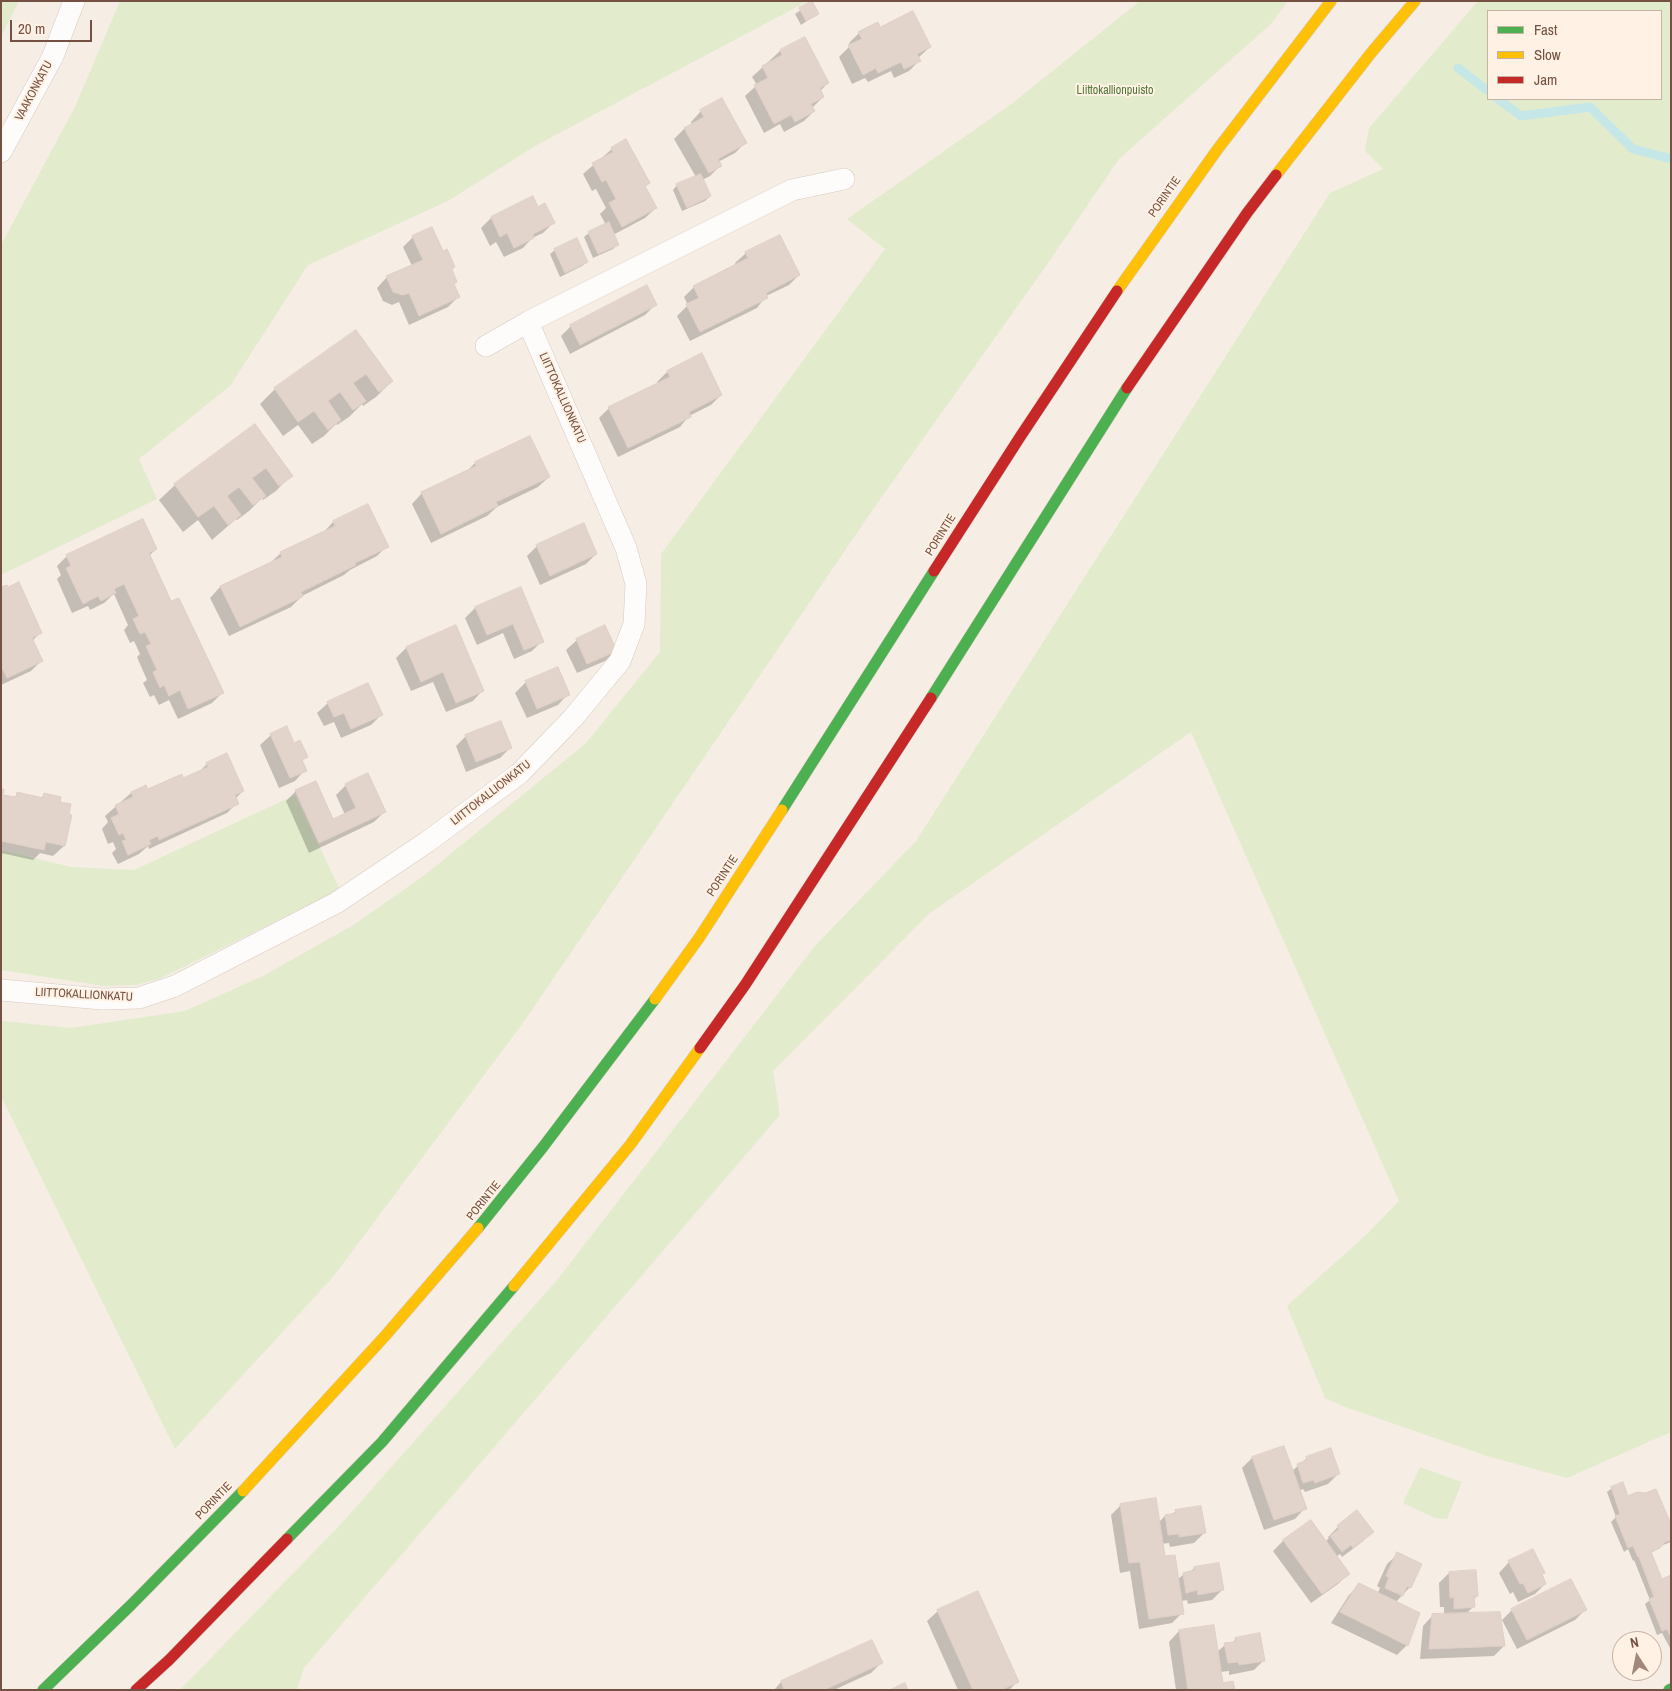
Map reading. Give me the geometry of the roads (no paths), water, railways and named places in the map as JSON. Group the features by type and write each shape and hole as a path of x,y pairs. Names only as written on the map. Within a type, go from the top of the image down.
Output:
{"highway":[{"name":"PORINTIE","path":"42,1690 133,1605 322,1407 475,1234 583,1099 692,948 794,794 1072,356 1197,176 1330,1"},
{"path":"136,1690 169,1660 382,1442 524,1276 630,1145 750,976 875,786 1122,397 1220,253 1248,213 1371,53 1415,1"}],"street":[{"name":"VAAKONKATU","path":"1,152 53,56 74,1"},
{"path":"486,346 528,322 792,190 844,179"},
{"name":"LIITTOKALLIONKATU","path":"1,990 102,999 139,998 175,986 336,903 423,844 520,773 573,718 620,661 634,624 636,584 634,575 614,517 528,322"}],"waterway":[{"path":"1458,68 1487,90"},
{"path":"1499,100 1521,116 1590,107 1633,149 1671,159"}],"park label":[{"name":"Liittokallionpuisto","path":"1115,91"}]}
